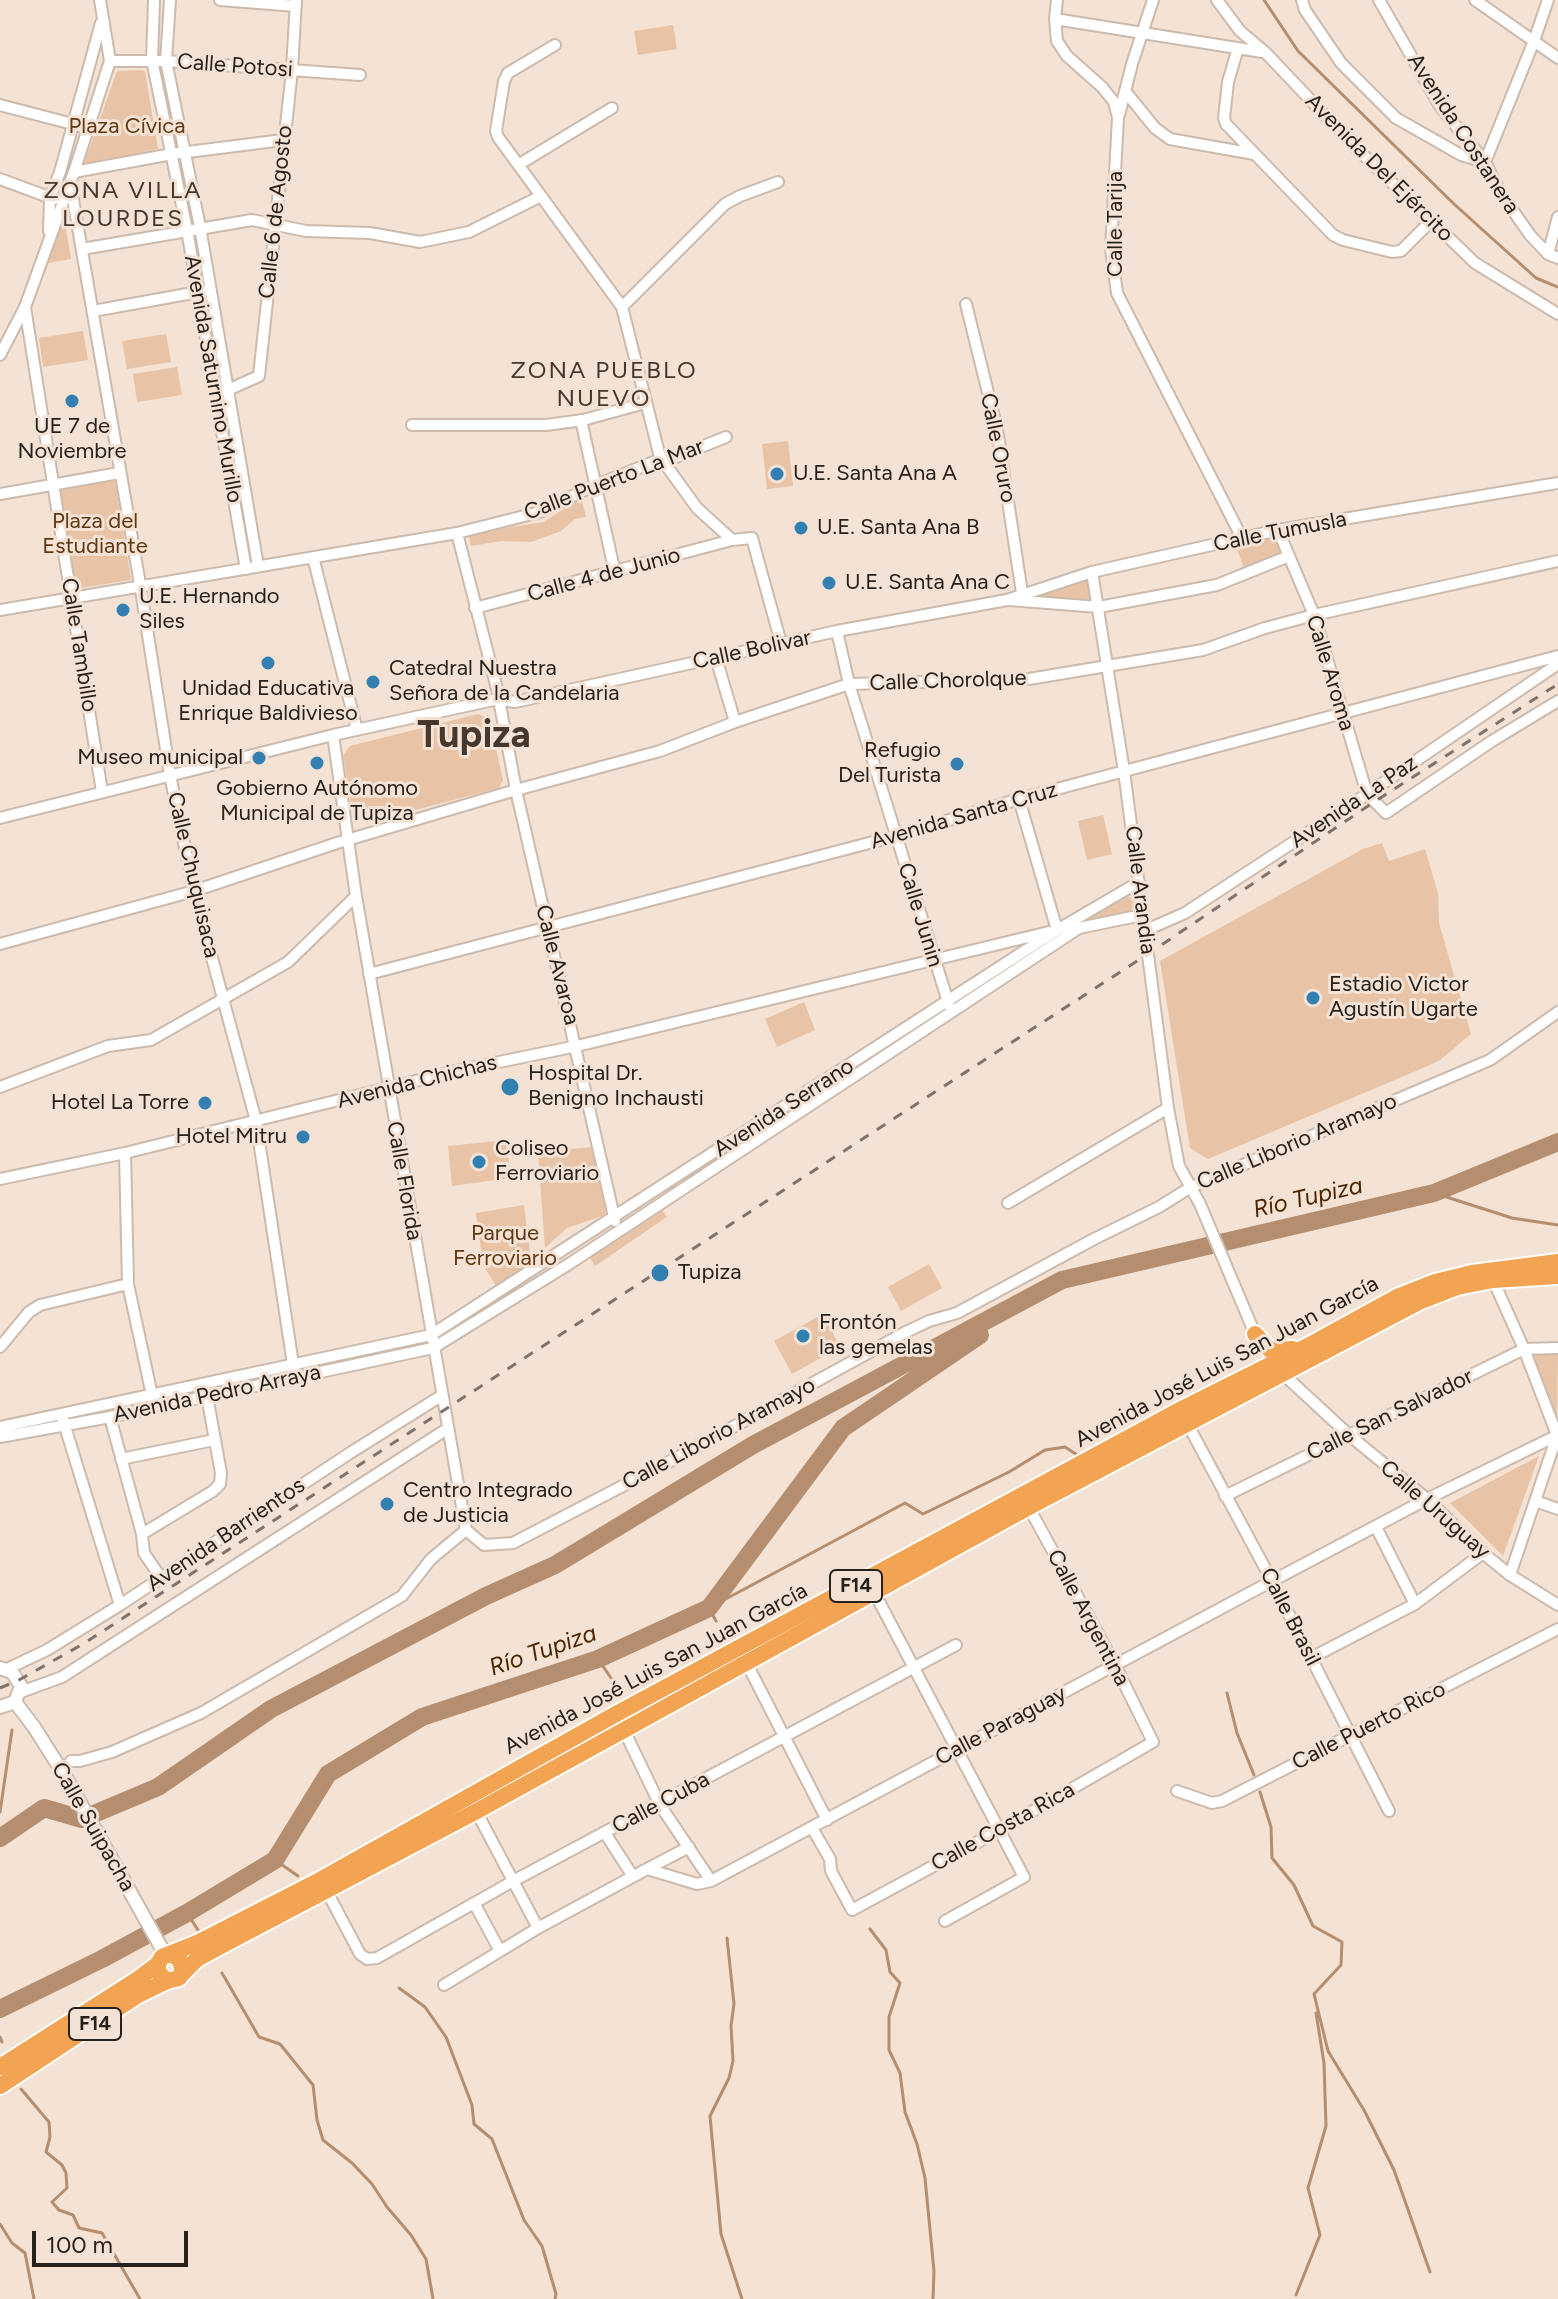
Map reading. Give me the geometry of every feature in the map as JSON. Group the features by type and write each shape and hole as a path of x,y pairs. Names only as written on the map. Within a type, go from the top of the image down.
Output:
{"highway":[{"name":"Avenida José Luis San Juan García","path":"174,1978 197,1959 620,1721 1397,1297 1435,1282 1472,1273 1558,1262"},
{"name":"Avenida José Luis San Juan García","path":"1026,1501 1187,1423 1421,1301 1457,1287 1493,1280 1558,1276"},
{"path":"1255,1334 1270,1350 1281,1352 1306,1347"},
{"path":"1240,1380 1252,1369 1257,1357 1255,1334"},
{"name":"Avenida José Luis San Juan García","path":"165,1958 324,1886"},
{"path":"165,1958 182,1962 174,1978 160,1976 165,1958"},
{"name":"F14","path":"0,2067 138,1979 165,1958"},
{"name":"F14","path":"0,2086 138,1995 174,1978"}],"street":[{"path":"0,355 4,340 25,307 110,61 100,0"},
{"name":"Avenida Saturnino Murillo","path":"154,0 152,60 187,230 246,569"},
{"name":"Avenida Saturnino Murillo","path":"170,0 166,61 200,227 258,566"},
{"path":"220,0 296,3"},
{"path":"1057,0 1057,41 1067,56 1102,87 1114,102 1118,117"},
{"name":"Calle Tarija","path":"1153,0 1118,117 1111,249 1117,293 1242,538"},
{"name":"Avenida Del Ejército","path":"1217,0 1240,31 1265,52 1354,146 1475,263 1558,314"},
{"path":"1302,0 1305,10 1341,63 1396,118 1461,155 1485,162 1548,0"},
{"name":"Avenida Costanera","path":"1379,0 1440,106 1485,162 1530,235 1553,256"},
{"path":"1475,0 1558,58"},
{"name":"Calle 6 de Agosto","path":"215,396 259,376 292,70 296,3"},
{"path":"49,241 50,198 60,172 102,17"},
{"path":"1055,19 1265,52"},
{"path":"555,45 508,73 496,131 498,137 622,307 661,459 697,508 732,540 752,538 781,643"},
{"path":"1218,148 1228,82 1238,48"},
{"name":"Calle Potosi","path":"110,61 152,60 360,75"},
{"path":"1125,91 1155,128 1170,139 1254,154"},
{"path":"0,105 88,128"},
{"path":"518,165 612,108"},
{"path":"1224,118 1226,124 1333,235 1343,240 1392,252 1401,251 1431,221"},
{"path":"72,177 172,154 283,140"},
{"name":"Calle Chuquisaca","path":"72,177 170,775 194,891 256,1121 294,1372"},
{"path":"0,179 62,202"},
{"path":"622,307 725,204 778,182"},
{"path":"82,249 252,220 306,231 370,233 420,242 469,232 541,196"},
{"path":"1553,256 1558,217"},
{"path":"93,311 210,289"},
{"name":"Calle Oruro","path":"966,304 997,429 1022,593"},
{"name":"Calle Tambillo","path":"25,307 102,792"},
{"path":"412,425 546,425 581,420 645,403"},
{"path":"581,420 615,573"},
{"name":"Calle Puerto La Mar","path":"0,610 457,533 540,512 594,485 726,437"},
{"path":"0,494 119,473"},
{"name":"Calle Tumusla","path":"1007,600 1092,572 1278,530 1558,483"},
{"name":"Calle Aroma","path":"1278,530 1314,615 1367,794 1386,813"},
{"name":"Calle Avaroa","path":"457,533 498,699 617,1230"},
{"name":"Calle 4 de Junio","path":"475,608 732,540"},
{"path":"1007,600 1099,607 1217,585 1289,556"},
{"path":"313,557 357,730"},
{"name":"Calle Chorolque","path":"0,944 194,891 348,839 660,751 849,684 1029,679 1203,650 1314,615 1558,561"},
{"name":"Calle Arandia","path":"1092,572 1124,771 1168,1108 1179,1166 1200,1204 1255,1334"},
{"name":"Calle Bolivar","path":"0,818 333,735 498,699 515,702 837,631 1007,600"},
{"name":"Calle Junin","path":"837,631 849,684 952,1013"},
{"name":"Avenida Santa Cruz","path":"369,974 896,836 1019,799 1558,656"},
{"path":"716,658 735,722"},
{"name":"Avenida La Paz","path":"1144,931 1185,913 1558,664"},
{"name":"Avenida La Paz","path":"1386,813 1492,741 1558,701"},
{"name":"Calle Florida","path":"333,735 369,974 466,1530"},
{"path":"1019,799 1060,935"},
{"name":"Avenida Serrano","path":"433,1348 569,1264 952,1013 1139,882"},
{"path":"0,1087 108,1046 151,1040 288,962 356,896"},
{"name":"Avenida Serrano","path":"431,1335 948,1002 1060,935 1142,915"},
{"name":"Avenida Chichas","path":"0,1179 125,1153 460,1070 577,1046 934,959 1060,935"},
{"name":"Calle Liborio Aramayo","path":"466,1530 484,1545 513,1543 684,1454 906,1332 957,1313 1159,1207 1191,1187 1490,1060 1558,1012"},
{"path":"1008,1203 1168,1108"},
{"path":"125,1153 128,1284 154,1406"},
{"path":"1493,1280 1558,1435 1510,1575"},
{"path":"0,1347 29,1312 40,1305 128,1284"},
{"name":"Avenida Pedro Arraya","path":"0,1427 110,1417 207,1396 431,1335"},
{"name":"Avenida Pedro Arraya","path":"0,1437 152,1394 433,1348"},
{"name":"Calle San Salvador","path":"1225,1496 1524,1349 1558,1348"},
{"name":"Calle Uruguay","path":"1283,1374 1349,1435 1427,1499 1483,1553 1510,1575 1558,1605"},
{"path":"142,1534 220,1484 207,1396"},
{"name":"Avenida Barrientos","path":"4,1669 47,1650 120,1605 441,1396"},
{"path":"110,1417 142,1534 144,1553 161,1578"},
{"path":"63,1419 120,1605"},
{"name":"Calle Brasil","path":"1187,1423 1272,1581 1389,1811"},
{"name":"Avenida Barrientos","path":"18,1697 62,1677 447,1429"},
{"name":"Calle Paraguay","path":"711,1881 1427,1499 1558,1435"},
{"path":"121,1459 214,1440"},
{"name":"Calle Argentina","path":"1026,1501 1153,1742"},
{"path":"1535,1501 1558,1509"},
{"path":"1376,1527 1415,1604"},
{"path":"71,1761 112,1752 201,1713 402,1596 431,1559 466,1530"},
{"path":"1311,1658 1415,1604 1483,1553"},
{"path":"871,1586 1024,1877 945,1921"},
{"name":"Calle Puerto Rico","path":"1177,1791 1212,1803 1222,1801 1558,1629"},
{"name":"Calle Cuba","path":"324,1886 360,1954 367,1959 377,1958 515,1880 956,1645"},
{"path":"743,1656 827,1820"},
{"name":"Calle Suipacha","path":"4,1669 17,1675 18,1697 165,1958"},
{"path":"0,1707 18,1697"},
{"path":"620,1721 660,1805 711,1881 697,1884 647,1869"},
{"name":"Calle Costa Rica","path":"812,1828 830,1859 831,1871 852,1910 1153,1742"},
{"path":"473,1804 538,1928"},
{"path":"605,1833 632,1875"},
{"path":"444,1985 632,1875 689,1847"},
{"path":"474,1903 500,1951"}],"green space":[{"path":"673,25 677,49 638,55 634,31"},
{"name":"Plaza Cívica","path":"117,71 145,72 158,149 88,164 85,161"},
{"path":"64,217 71,259 48,263"},
{"path":"83,331 88,360 43,367 39,338"},
{"path":"166,334 171,362 127,369 122,341"},
{"path":"177,367 182,395 137,402 133,374"},
{"path":"788,441 793,486 767,489 762,444"},
{"name":"Plaza del Estudiante","path":"115,480 131,580 75,589 59,489"},
{"path":"581,497 586,517 575,519 561,531 531,542 502,541 471,546 469,538 472,533 544,522"},
{"path":"1276,533 1286,554 1245,571 1235,544"},
{"path":"1089,575 1095,604 1017,598"},
{"path":"478,714 489,718 503,780 499,788 366,823 353,815 343,756 350,746"},
{"path":"1103,815 1112,854 1087,860 1078,821"},
{"name":"Estadio Victor Agustín Ugarte","path":"1382,843 1389,861 1425,849 1438,893 1439,923 1471,1034 1430,1065 1208,1159 1190,1148 1160,961 1363,849"},
{"path":"1121,896 1130,897 1134,902 1132,909 1125,914 1087,921"},
{"path":"804,1002 815,1030 777,1047 765,1019"},
{"name":"Coliseo Ferroviario","path":"506,1140 511,1178 452,1186 448,1146"},
{"path":"593,1147 609,1210 602,1216 567,1228 545,1248 538,1152"},
{"name":"Parque Ferroviario","path":"524,1205 531,1261 496,1286 483,1265 476,1213"},
{"path":"660,1207 667,1217 595,1266 589,1256"},
{"path":"929,1264 942,1288 901,1311 888,1287"},
{"path":"823,1314 840,1347 792,1374 774,1341"},
{"path":"1532,1355 1558,1355 1557,1422"},
{"path":"1539,1456 1503,1556 1450,1503"}],"waterway":[{"path":"1264,0 1298,51 1454,204 1536,278 1558,287"},
{"name":"Río Tupiza","path":"0,1838 44,1808 82,1819 158,1787 271,1709 486,1596 555,1565 753,1445 1062,1280 1434,1193 1558,1142"},
{"path":"1434,1193 1512,1218 1558,1225"},
{"name":"Río Tupiza","path":"0,2009 187,1913 275,1860 328,1774 422,1717 598,1659 709,1608 843,1428 980,1335"},
{"path":"716,1621 709,1608 905,1503 923,1514 1009,1472 1045,1450 1065,1447 1079,1456"},
{"path":"598,1659 611,1678"},
{"path":"1227,1693 1237,1733 1254,1775"},
{"path":"0,1812 12,1730"},
{"path":"1260,1792 1271,1827 1272,1858 1294,1885 1313,1926 1342,1942 1341,1965 1314,1994 1328,2051 1364,2110 1394,2170 1430,2272"},
{"path":"275,1860 298,1876"},
{"path":"187,1913 198,1930"},
{"path":"870,1929 886,1950 890,1972 900,1983 889,2017 889,2050 900,2073 905,2112 925,2178 934,2271 933,2299"},
{"path":"727,1938 734,2004 731,2026 733,2061 729,2078 710,2116 721,2234 742,2299"},
{"path":"222,1973 259,2037 280,2044 313,2085 323,2140 372,2184 411,2235 426,2259 433,2299"},
{"path":"399,1988 425,2007 446,2037 472,2105 474,2124 492,2139 524,2220 542,2246 555,2299"},
{"path":"1296,2295 1320,2235 1308,2188 1326,2126 1324,2063 1316,2013"},
{"path":"0,2037 2,2042"},
{"path":"21,2089 49,2122 50,2137 46,2152 62,2165 66,2173 67,2188 52,2202 59,2210 73,2215 79,2228 102,2233 140,2299"},
{"path":"0,2224 12,2243 25,2253 34,2299"}],"railway":[{"path":"0,1688 83,1644 1148,954 1374,802 1558,684"}],"place":[{"name":"UE 7 de Noviembre","path":"72,401"},
{"name":"U.E. Santa Ana A","path":"777,474"},
{"name":"U.E. Santa Ana B","path":"801,528"},
{"name":"U.E. Santa Ana C","path":"829,583"},
{"name":"U.E. Hernando Siles","path":"123,610"},
{"name":"Unidad Educativa Enrique Baldivieso","path":"268,663"},
{"name":"Catedral Nuestra Señora de la Candelaria","path":"373,682"},
{"name":"Museo municipal","path":"259,758"},
{"name":"Gobierno Autónomo Municipal de Tupiza","path":"317,763"},
{"name":"Refugio Del Turista","path":"957,764"},
{"name":"Estadio Victor Agustín Ugarte","path":"1313,998"},
{"name":"Hospital Dr. Benigno Inchausti","path":"510,1087"},
{"name":"Hotel La Torre","path":"205,1103"},
{"name":"Hotel Mitru","path":"303,1137"},
{"name":"Coliseo Ferroviario","path":"479,1162"},
{"name":"Tupiza","path":"660,1273"},
{"name":"Frontón las gemelas","path":"803,1336"},
{"name":"Centro Integrado de Justicia","path":"387,1504"}],"district":[{"name":"ZONA VILLA LOURDES","path":"123,205"},
{"name":"ZONA PUEBLO NUEVO","path":"604,385"},
{"name":"Tupiza","path":"474,736"}]}
